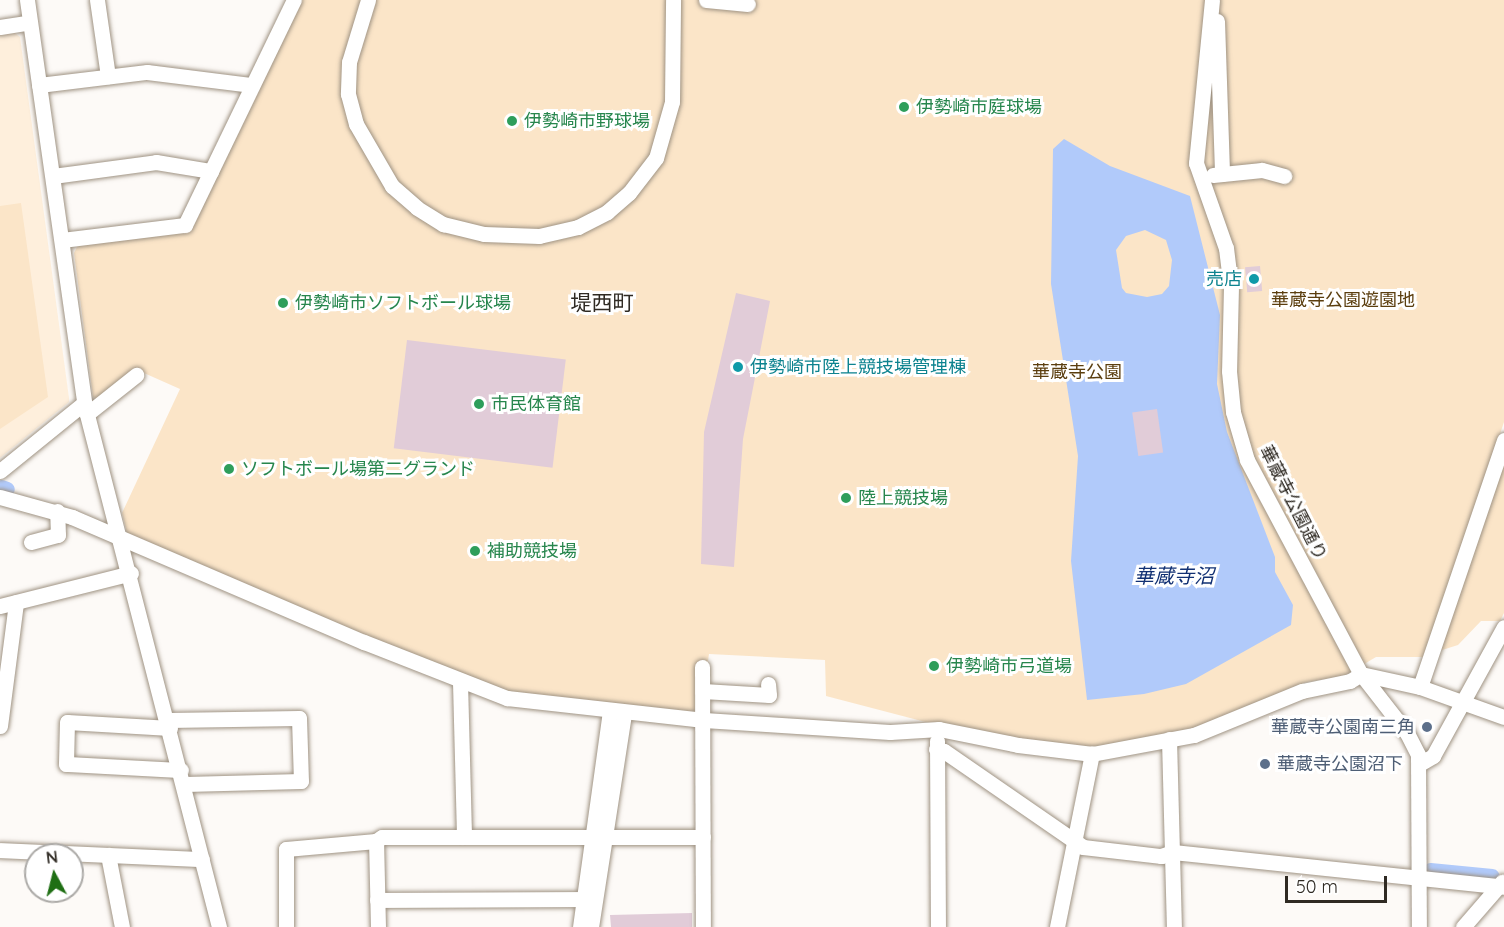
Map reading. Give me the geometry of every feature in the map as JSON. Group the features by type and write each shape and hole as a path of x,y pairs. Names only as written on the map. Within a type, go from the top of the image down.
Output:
{"street":[{"path":"27,0 85,408 123,540 219,927"},
{"path":"96,0 108,76"},
{"path":"62,240 185,225 294,0"},
{"path":"368,0 349,62 348,94 356,124 392,186 443,224 470,238 539,236 578,227 607,212 629,193 656,158 667,130 672,102 673,0"},
{"path":"706,0 748,4"},
{"path":"1214,0 1222,174"},
{"name":"華蔵寺公園通り","path":"1214,0 1196,137 1196,163 1226,248 1231,286 1229,371 1233,412 1247,460 1361,674 1407,733 1421,763 1419,927"},
{"path":"0,27 30,22"},
{"path":"39,86 147,72 252,85"},
{"path":"52,176 156,162 211,171"},
{"path":"1201,176 1262,170 1284,176"},
{"path":"0,471 85,408 136,375"},
{"path":"1420,687 1504,440"},
{"path":"0,497 57,512 460,682 507,698 704,720 890,732 939,729 1018,745 1092,754 1203,732 1302,691 1350,681 1361,674 1420,687 1504,717"},
{"path":"31,542 58,535 57,512"},
{"path":"0,606 131,573"},
{"path":"0,726 16,602"},
{"path":"1421,763 1433,756 1504,627"},
{"path":"702,668 703,927"},
{"path":"460,682 464,837"},
{"path":"703,691 769,695 768,684"},
{"path":"580,927 617,712"},
{"path":"299,718 301,782 183,777 66,764 67,722 169,724 299,718"},
{"path":"938,927 936,749 939,729"},
{"path":"1169,739 1174,927"},
{"path":"936,749 945,751 1075,843 1140,855 1161,856 1173,852 1502,884"},
{"path":"1057,927 1092,754"},
{"path":"286,927 286,849 376,841 382,837 703,837"},
{"path":"591,927 597,838"},
{"path":"376,841 378,927"},
{"path":"0,850 201,859"},
{"path":"108,855 122,927"},
{"path":"1463,927 1502,884"},
{"path":"377,900 584,899"}],"shaded area":[{"path":"12,31 20,37 69,402 0,458 0,33"}],"green space":[{"name":"華蔵寺公園","path":"302,0 1504,0 1504,422 1425,657 1376,657 1344,676 1306,682 1201,727 1083,749 937,725 826,696 825,660 709,654 700,714 500,691 129,541 122,513 180,389 135,369 98,399 93,397 74,253 78,245 190,229 281,33"},
{"path":"21,203 48,397 0,429 0,206"},
{"path":"1504,462 1504,613 1500,621 1481,621 1458,645 1439,651"}],"water":[{"name":"華蔵寺沼","path":"1064,139 1110,166 1190,196 1220,315 1217,384 1227,432 1275,557 1275,572 1293,605 1291,625 1186,684 1144,694 1087,700 1071,561 1078,456 1051,284 1053,149","holes":["1145,230 1166,240 1172,260 1169,286 1162,294 1147,297 1126,293 1122,288 1116,250 1126,236"]}],"building":[{"name":"売店","path":"1260,266 1262,291 1247,292 1245,267"},
{"name":"伊勢崎市陸上競技場管理棟","path":"736,293 770,301 743,439 734,567 701,564 704,432"},
{"name":"市民体育館","path":"407,340 566,359 553,468 394,448"},
{"path":"1157,409 1163,453 1138,456 1132,412"},
{"path":"692,913 692,927 611,927 610,915"}],"waterway":[{"path":"1,487 7,489"},
{"path":"1430,870 1492,876"}],"place":[{"name":"伊勢崎市庭球場","path":"904,107"},
{"name":"伊勢崎市野球場","path":"512,121"},
{"name":"売店","path":"1254,279"},
{"name":"伊勢崎市ソフトボール球場","path":"283,303"},
{"name":"伊勢崎市陸上競技場管理棟","path":"738,367"},
{"name":"市民体育館","path":"479,404"},
{"name":"ソフトボール場第二グランド","path":"229,469"},
{"name":"陸上競技場","path":"846,498"},
{"name":"補助競技場","path":"475,551"},
{"name":"伊勢崎市弓道場","path":"934,666"},
{"name":"華蔵寺公園南三角","path":"1427,727"},
{"name":"華蔵寺公園沼下","path":"1265,764"}],"district":[{"name":"堤西町","path":"602,302"}],"park label":[{"name":"華蔵寺公園遊園地","path":"1343,300"}]}
